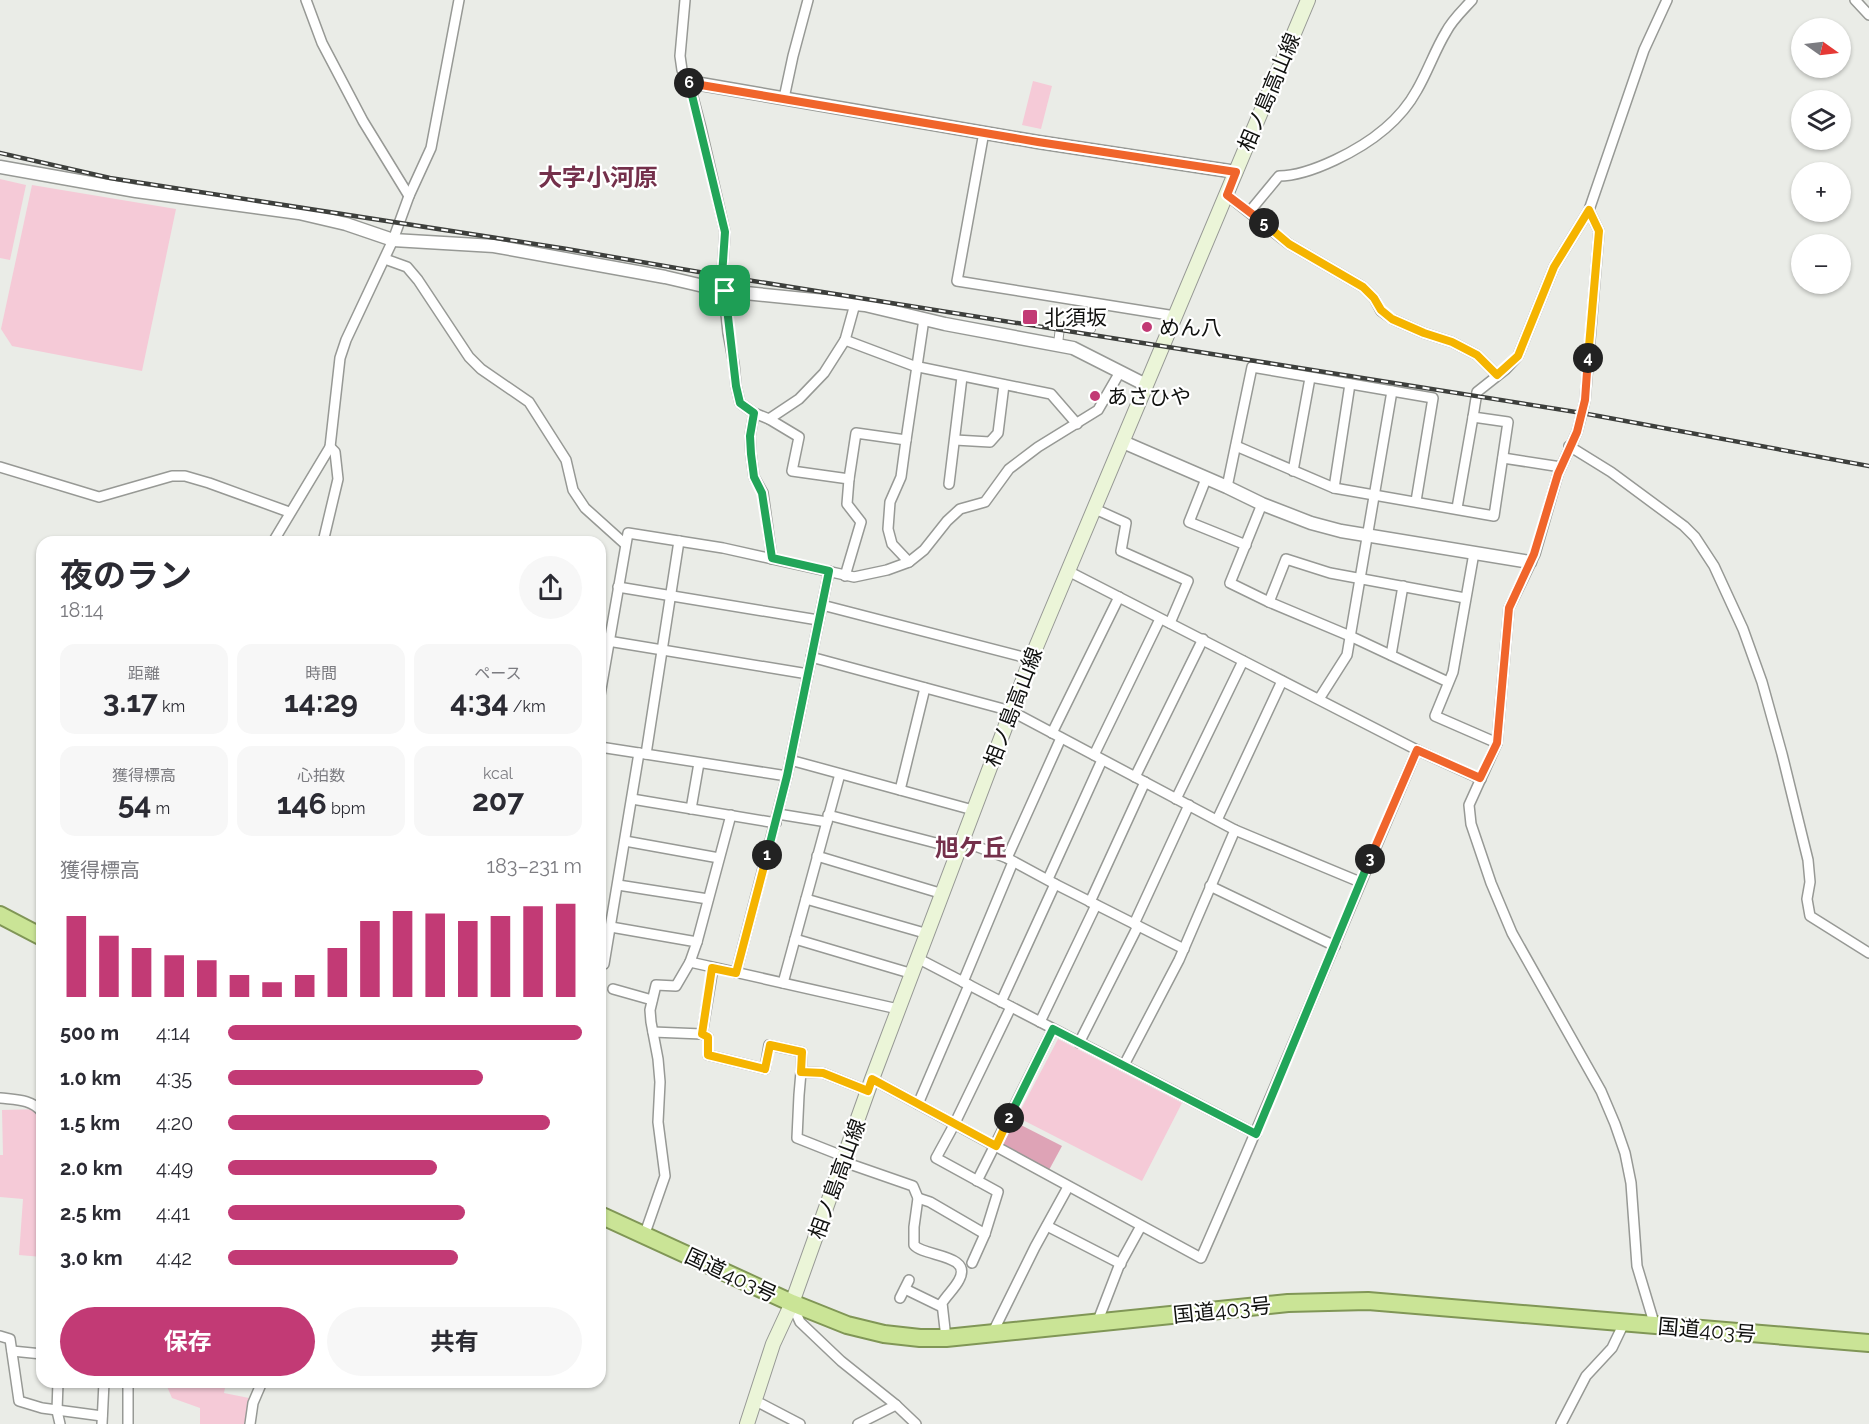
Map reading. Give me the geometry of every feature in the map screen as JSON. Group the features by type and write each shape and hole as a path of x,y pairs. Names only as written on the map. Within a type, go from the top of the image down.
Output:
{"highway":[{"path":"0,915 36,934"},
{"name":"国道403号","path":"606,1218 792,1303 847,1325 884,1334 920,1338 946,1338 1288,1303 1368,1301 1869,1343"}],"main road":[{"name":"相ノ島高山線","path":"747,1424 773,1344 792,1303 898,1009 919,959 1031,659 1308,0"}],"street":[{"path":"306,0 327,53 363,121 409,196"},
{"path":"276,536 330,447 340,358 346,340 385,259 409,196 431,148 459,0"},
{"path":"693,0 685,4 680,56 682,70 689,82 725,232 722,276 740,403 799,437 792,471 849,479"},
{"path":"784,98 808,0"},
{"path":"1250,211 1279,176 1293,175 1321,167 1361,148 1382,133 1400,114 1417,90 1447,30 1472,0"},
{"path":"1457,508 1477,392 1518,356 1554,267 1589,210 1644,50 1667,0"},
{"path":"1855,0 1869,15"},
{"path":"689,82 1236,172"},
{"path":"984,132 957,281 1175,316"},
{"path":"0,167 136,191 299,213 346,224 393,240 494,246 665,277 725,291 855,304 1073,348 1146,385"},
{"path":"1227,195 1289,244 1363,287 1374,298 1381,310 1392,319 1452,342 1477,355 1497,375"},
{"path":"1589,210 1599,231 1585,400 1577,432 1561,467 1534,554 1509,608 1497,743 1469,805 1471,824 1491,884 1512,933 1601,1091 1622,1143 1631,1183 1637,1266 1656,1326"},
{"path":"385,259 407,267 469,357 481,369 529,402 566,460 573,490 585,508 625,544"},
{"path":"769,418 799,399 824,373 845,340 855,304"},
{"path":"909,562 892,544 888,530 890,502 901,477 924,319"},
{"path":"1058,344 1060,327 1091,329"},
{"path":"845,340 917,367 1051,394 1077,424"},
{"path":"1227,487 1252,367 1433,398 1416,501"},
{"path":"606,649 628,533 772,558 854,577 909,562 924,550 947,520 960,509 985,502 1009,469 1038,447 1098,410 1120,372"},
{"path":"948,484 962,377"},
{"path":"1293,471 1310,378"},
{"path":"1334,488 1350,384"},
{"path":"955,440 990,442 998,433 1004,386"},
{"path":"1320,699 1347,655 1392,391"},
{"path":"754,413 750,436 751,454 754,477 762,493 772,558"},
{"path":"1236,446 1334,488 1494,516 1508,423 1473,417"},
{"path":"845,576 861,522 847,504 856,433 906,440"},
{"path":"1123,442 1262,504 1311,523 1367,535 1530,562"},
{"path":"1569,446 1611,472 1683,526 1705,551 1743,629 1762,682 1808,860 1810,882 1807,899 1810,916 1869,954"},
{"path":"324,536 338,479 335,452 330,447"},
{"path":"1503,458 1561,467"},
{"path":"0,467 99,497 171,476 185,476 289,512"},
{"path":"1206,479 1189,522 1246,545"},
{"path":"1262,504 1230,583 1448,682"},
{"path":"1001,1002 1052,882 1098,757 1165,621 1188,581 1121,551 1125,523 1095,509"},
{"path":"606,947 679,541"},
{"path":"1474,553 1453,672 1435,717 1497,743"},
{"path":"1269,602 1286,560 1330,573 1465,598"},
{"path":"736,973 787,776 829,571"},
{"path":"1068,571 1417,750 1480,778"},
{"path":"1391,655 1402,586"},
{"path":"618,587 818,620"},
{"path":"918,1104 966,983 1056,735 1119,597"},
{"path":"822,605 1031,659"},
{"path":"1135,777 1203,639"},
{"path":"608,640 808,674"},
{"path":"811,657 1011,711 1235,830 1360,882"},
{"path":"1176,799 1243,661"},
{"path":"1217,820 1282,681"},
{"path":"900,790 925,688"},
{"path":"606,748 787,776"},
{"path":"801,1072 823,1073 870,1085 918,1104 1201,1258 1256,1134 1417,750"},
{"path":"790,760 973,810"},
{"path":"691,809 699,763"},
{"path":"783,983 840,774"},
{"path":"1040,1022 1146,782"},
{"path":"632,799 731,815 828,819 960,845 1010,860 1184,949"},
{"path":"1079,1042 1136,925 1189,806"},
{"path":"645,1236 665,1176 658,1122 660,1082 651,1022 652,1000 656,985 676,986 690,962 731,815"},
{"path":"1124,1065 1184,949 1235,830"},
{"path":"625,841 719,858"},
{"path":"818,856 943,894"},
{"path":"618,885 708,899"},
{"path":"1210,886 1335,946"},
{"path":"806,899 928,934"},
{"path":"611,927 697,942"},
{"path":"795,939 913,974"},
{"path":"919,959 1256,1134"},
{"path":"690,962 898,1009"},
{"path":"606,965 615,968"},
{"path":"702,1034 712,968"},
{"path":"613,989 652,1000"},
{"path":"972,1263 985,1234 998,1192 936,1158 1011,1007"},
{"path":"977,1181 1053,1029"},
{"path":"653,1032 702,1034 708,1037 708,1055 765,1069 770,1045 802,1048 797,1138 844,1160 913,1186 918,1198 914,1245 918,1251 952,1259 959,1264 962,1271 960,1280 947,1294 942,1307 946,1338"},
{"path":"0,1098 26,1101 36,1106"},
{"path":"993,1332 1068,1187"},
{"path":"918,1198 930,1202 985,1234"},
{"path":"1047,1226 1121,1264"},
{"path":"1097,1323 1121,1264 1141,1226"},
{"path":"905,1289 942,1307"},
{"path":"792,1303 800,1322 841,1361 916,1424"},
{"path":"1562,1424 1586,1376 1612,1348 1624,1323"},
{"path":"0,1336 10,1339 19,1401 102,1420 104,1388"},
{"path":"12,1351 36,1353"},
{"path":"58,1388 57,1411 60,1424"},
{"path":"128,1388 128,1424"},
{"path":"250,1424 253,1403 259,1388"},
{"path":"754,1400 800,1424"},
{"path":"858,1424 896,1405"}],"shaded area":[{"path":"1033,81 1052,86 1041,129 1022,125"},
{"path":"0,179 26,185 10,260 0,258"},
{"path":"32,185 176,209 142,371 12,346 1,329"},
{"path":"1058,1039 1182,1103 1142,1181 1017,1117"},
{"path":"36,1109 36,1256 19,1255 23,1199 0,1197 0,1155 3,1155 2,1110"},
{"path":"1015,1122 1062,1146 1049,1170 1002,1146"},
{"path":"168,1388 225,1388 224,1393 254,1399 249,1424 200,1424 200,1408 172,1398"}],"railway":[{"path":"0,153 110,178 567,249 722,276 1582,413 1869,466"}],"place":[{"name":"北須坂","path":"1030,317"},
{"name":"めん八","path":"1147,327"},
{"name":"あさひや","path":"1095,396"}],"district":[{"name":"大字小河原","path":"598,177"},
{"name":"旭ケ丘","path":"971,847"}],"route":[{"path":"689,82 1038,142 1236,172 1227,195 1289,244 1363,287 1374,298 1381,310 1392,319 1452,342 1477,355 1497,375 1518,356 1554,267 1589,210 1599,231 1585,400 1577,432 1558,474 1534,554 1509,608 1497,743 1480,778 1417,750 1256,1134 1053,1029 996,1146 872,1079 868,1091 823,1073 801,1072 802,1052 770,1045 765,1069 708,1055 708,1037 702,1034 712,968 736,973 787,776 829,571 772,558 762,493 754,477 751,454 750,436 754,413 740,403 728,333 725,291 722,276 725,232 689,82"}]}
